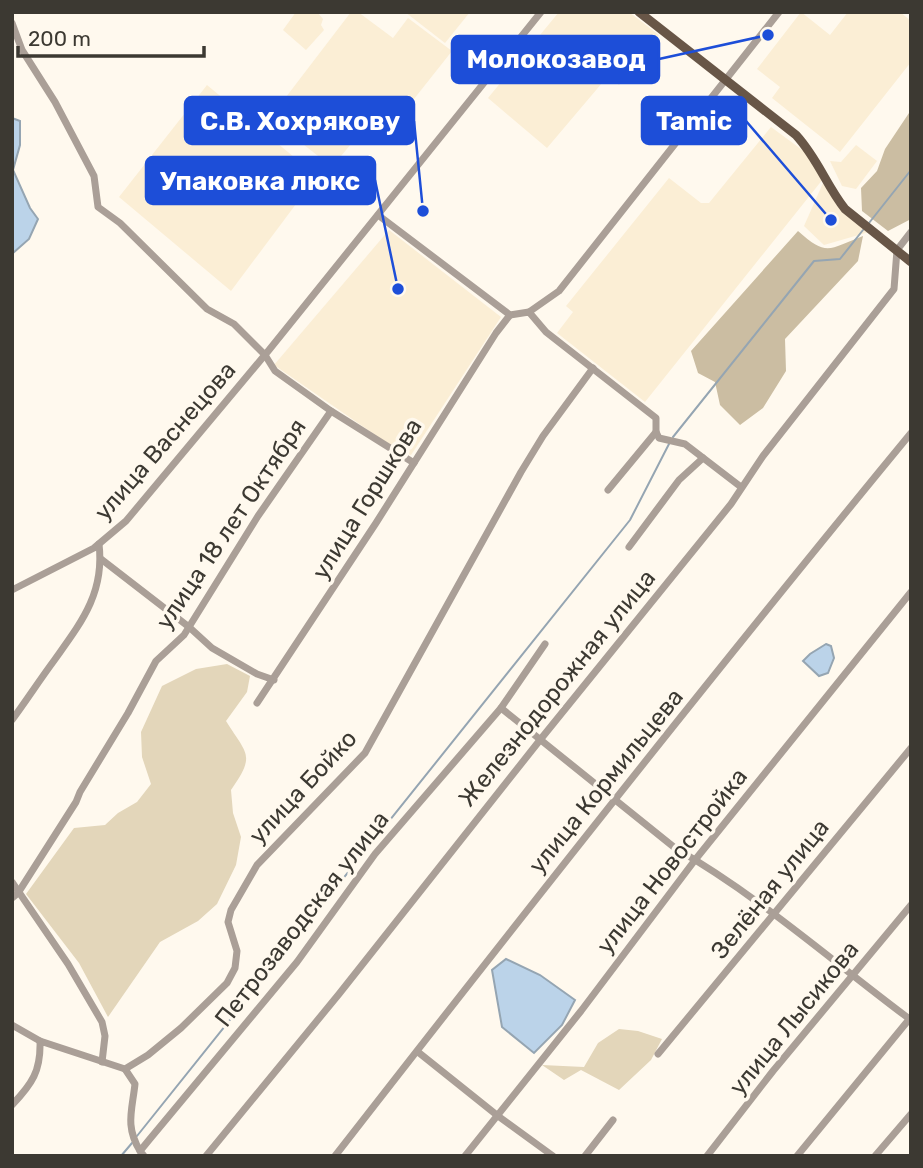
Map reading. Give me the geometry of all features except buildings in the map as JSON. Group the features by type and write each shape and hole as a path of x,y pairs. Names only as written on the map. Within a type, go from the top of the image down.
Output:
{"main road":[{"path":"639,12 796,135 814,156 845,209 911,262"}],"street":[{"name":"улица Васнецова","path":"12,590 75,559 99,544 126,521 267,353 541,12"},
{"path":"378,215 510,315 529,312 559,291 779,12"},
{"path":"12,23 22,50 55,103 94,176 98,207 120,223 207,309 234,324 267,353 275,370 331,411 414,463"},
{"path":"897,250 911,232"},
{"name":"Железнодорожная улица","path":"206,1156 731,504 762,456 894,289 897,250"},
{"path":"529,312 546,332 656,418 659,438 685,444 741,487"},
{"name":"улица Горшкова","path":"257,703 510,315"},
{"name":"улица Бойко","path":"125,1069 148,1055 181,1028 227,983 235,968 237,951 228,922 231,910 257,865 365,753 521,472 543,436 593,368"},
{"name":"улица 18 лет Октября","path":"15,895 76,802 140,694 156,661 190,627 204,600 258,516 331,411"},
{"path":"608,490 656,432"},
{"name":"улица Кормильцева","path":"335,1156 494,951 911,433"},
{"path":"629,547 680,480 703,458"},
{"path":"12,720 78,628 91,605 100,559 99,544"},
{"path":"100,559 190,627 212,648 257,674 274,680"},
{"name":"улица Новостройка","path":"465,1156 695,860 911,592"},
{"name":"Петрозаводская улица","path":"142,1153 297,962 375,854 501,708 545,644"},
{"path":"501,708 675,848 774,915 910,1019 797,1156"},
{"name":"Зелёная улица","path":"659,1054 911,748"},
{"path":"12,882 15,895 68,964 102,1022 105,1036 102,1062"},
{"name":"улица Лысикова","path":"707,1156 773,1070 911,905"},
{"path":"12,1025 40,1041 125,1069 135,1084 130,1116 131,1136 142,1153"},
{"path":"12,1105 26,1091 38,1070 41,1059 40,1041"},
{"path":"418,1052 553,1156"},
{"path":"875,1156 911,1114"},
{"path":"585,1156 613,1120"}],"shaded area":[{"path":"296,12 317,12 323,19 321,25 324,30 306,50 283,30"},
{"path":"351,12 358,12 393,38 408,18 452,51 391,128 374,116 332,167 270,118"},
{"path":"405,12 470,12 445,43"},
{"path":"559,12 629,12 659,35 619,85 608,76 547,148 488,98"},
{"path":"801,12 830,35 848,12 900,12 911,21 911,62 840,152 772,98 780,87 757,69"},
{"path":"207,85 317,176 231,291 119,197"},
{"path":"911,110 911,219 888,231 862,211 861,188 877,171 885,149"},
{"path":"771,127 805,152 823,179 645,402 557,333 573,312 566,306 669,178 701,203 709,203"},
{"path":"856,145 877,161 856,189 842,186 830,161 841,162"},
{"path":"823,183 869,232 824,245 804,226"},
{"path":"389,230 501,317 411,455 397,450 274,365"},
{"path":"798,231 816,245 829,248 863,236 858,261 785,339 786,371 763,408 740,425 720,405 715,382 698,373 691,351"},
{"path":"227,664 250,676 247,692 226,721 246,755 244,769 231,790 233,813 241,837 236,865 217,904 198,921 160,942 108,1017 79,963 26,894 74,828 105,825 118,813 137,802 151,784 142,757 141,732 162,686 196,669"},
{"path":"619,1029 638,1031 662,1039 651,1060 619,1090 581,1070 564,1080 542,1065 584,1067 598,1043"}],"water":[{"path":"12,118 20,121 20,145 13,170 30,208 38,219 29,239 13,253"},
{"path":"826,644 831,646 834,658 828,673 819,676 803,661"},
{"path":"506,959 540,975 575,1000 562,1025 534,1053 502,1027 492,970"}],"waterway":[{"path":"869,223 911,170"},
{"path":"673,437 814,261 840,259 863,230"},
{"path":"137,1136 630,520 670,442"},
{"path":"121,1156 132,1143"}],"place":[{"name":"Молокозавод","path":"768,35"},
{"name":"С.В. Хохрякову","path":"423,211"},
{"name":"Tamic","path":"831,220"},
{"name":"Упаковка люкс","path":"398,289"}]}
